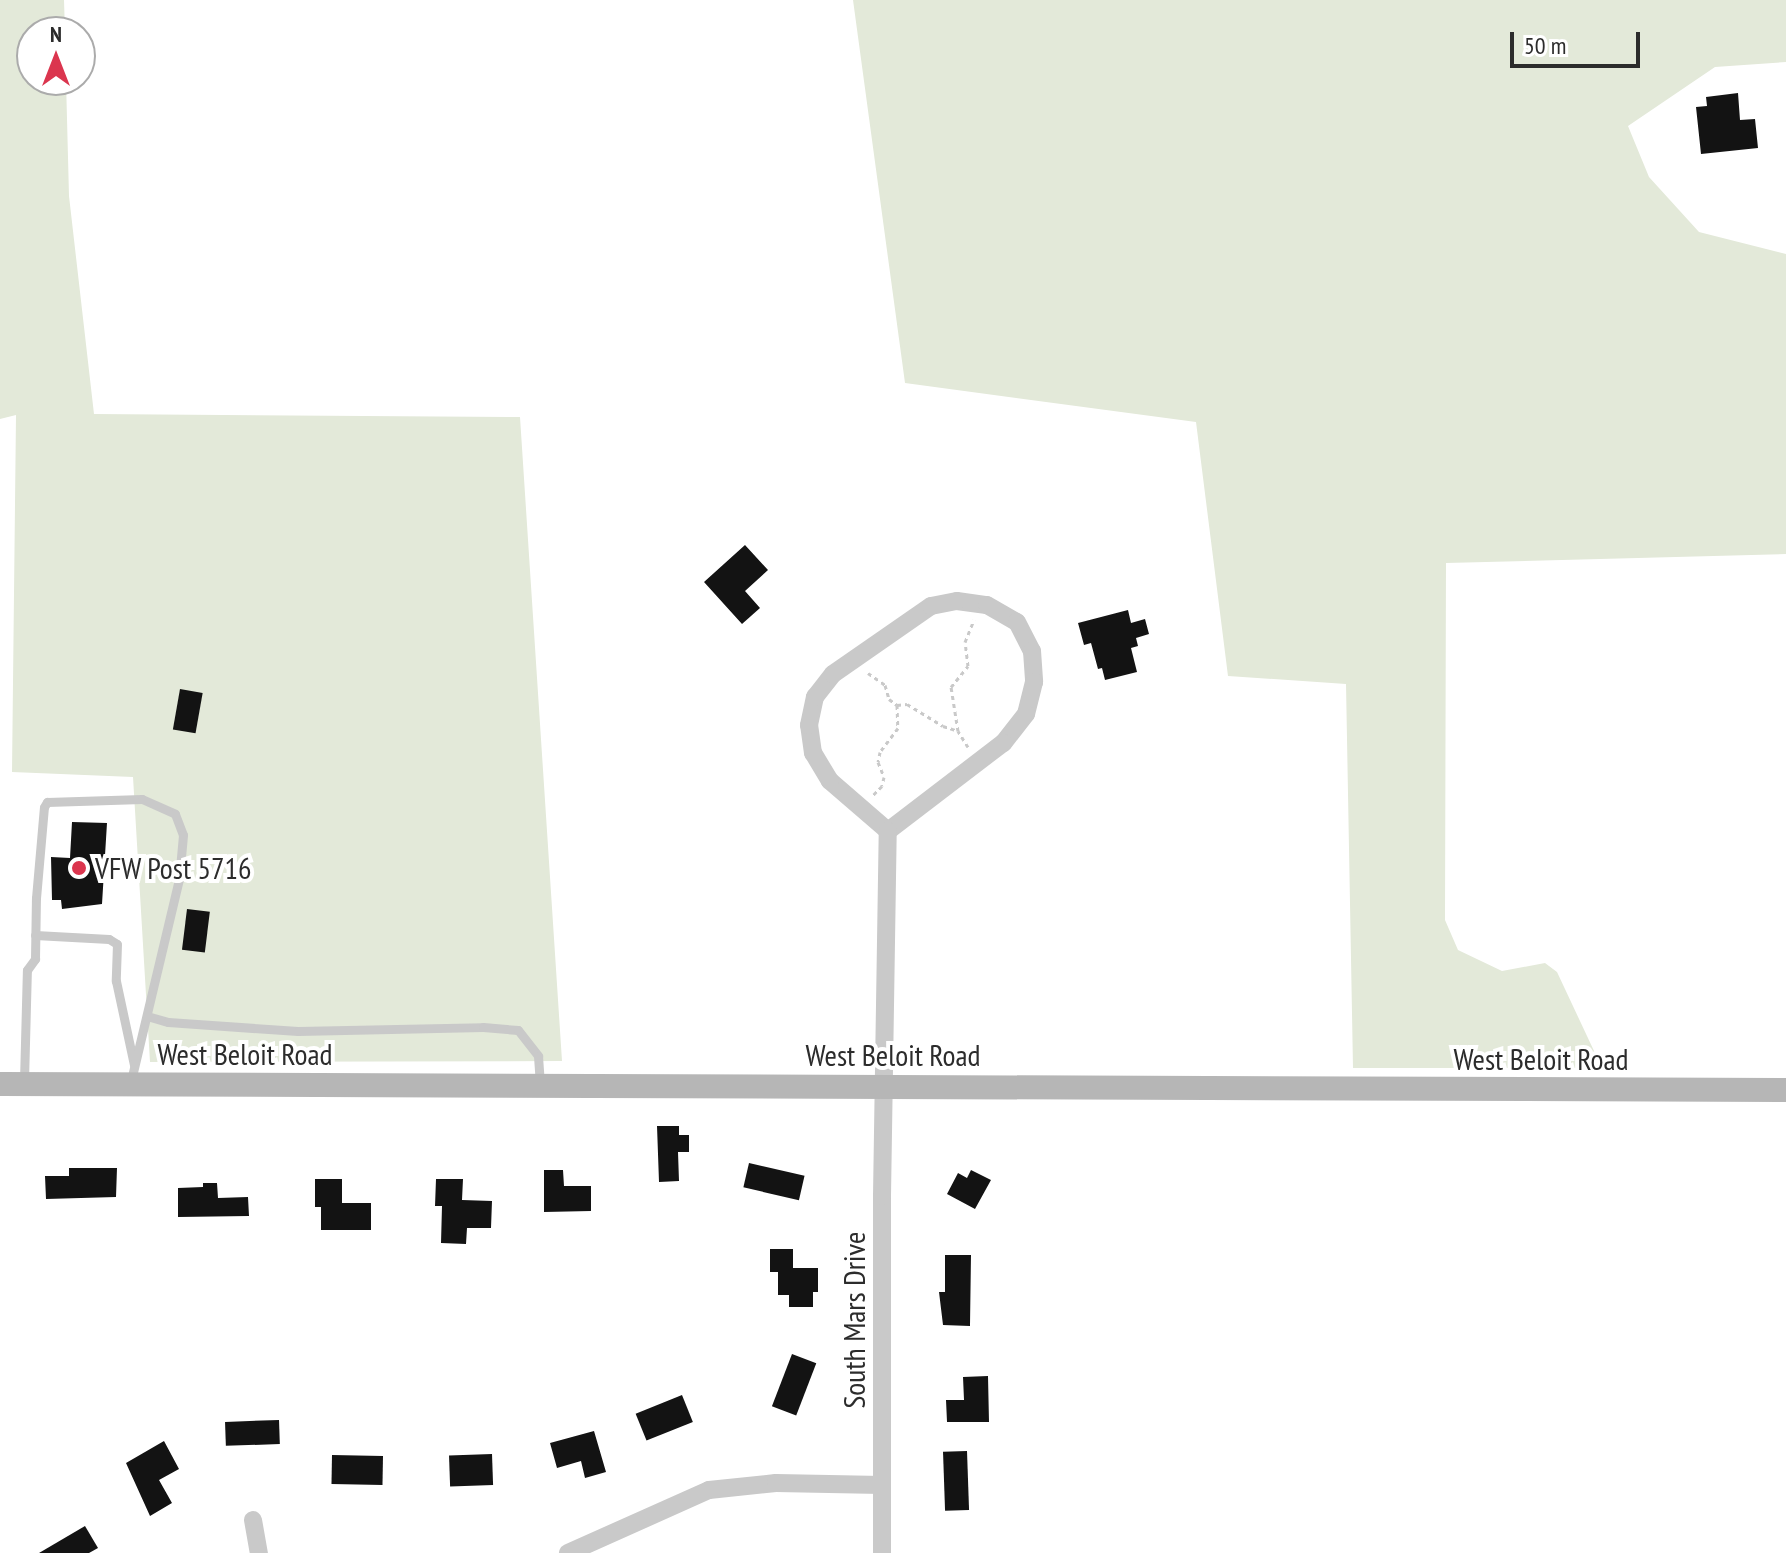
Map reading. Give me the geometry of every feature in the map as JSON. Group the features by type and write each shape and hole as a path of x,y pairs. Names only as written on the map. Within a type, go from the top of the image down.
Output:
{"main road":[{"name":"West Beloit Road","path":"12,1084 132,1077 540,1086 1786,1090"}],"street":[{"path":"957,601 987,605 1017,622 1032,651 1034,682 1026,714 1003,743 888,831 830,781 813,753 809,725 815,697 833,674 857,658 931,606 957,601"},
{"name":"South Mars Drive","path":"882,1553 888,831"},
{"path":"568,1553 709,1490 776,1483 882,1485"},
{"path":"253,1520 259,1553"}],"lane":[{"path":"12,1084 27,970 35,959 36,898 47,802 142,799 175,814 183,835 179,879 132,1077"},
{"path":"35,935 109,939 117,944 116,981 132,1077"},
{"path":"147,1016 168,1022 298,1031 483,1027 518,1030 538,1056 540,1086"}],"path":[{"path":"977,604 973,628 966,638 968,666 951,687 958,731 967,746 985,758"},
{"path":"857,658 868,673 885,685 889,699 897,705 907,704 943,726 958,731"},
{"path":"867,813 872,795 882,786 880,752 896,735 897,705"}],"green space":[{"path":"0,0 64,0 64,16 16,16 16,96 66,96 69,196 94,414 520,417 562,1061 150,1062 133,777 12,772 16,415 0,419"},
{"path":"853,0 1786,0 1786,62 1715,67 1628,126 1649,177 1699,232 1786,254 1786,554 1446,563 1445,920 1458,950 1502,971 1545,963 1557,972 1602,1068 1353,1068 1346,684 1228,676 1196,422 905,383"}],"building":[{"path":"1738,93 1740,120 1755,119 1758,148 1701,154 1696,107 1707,106 1706,97"},
{"path":"745,545 768,570 745,591 760,608 742,624 704,582"},
{"path":"1128,610 1131,623 1145,619 1149,634 1136,638 1138,646 1131,648 1137,672 1105,680 1102,668 1098,669 1091,643 1084,645 1078,623"},
{"path":"180,689 203,693 196,733 173,729"},
{"name":"VFW Post 5716","path":"72,822 107,823 102,904 62,909 61,900 52,900 51,857 70,858"},
{"path":"187,909 210,912 205,952 182,950"},
{"path":"657,1126 679,1126 679,1135 689,1135 689,1152 678,1152 679,1181 659,1182"},
{"path":"749,1163 805,1176 799,1200 743,1187"},
{"path":"69,1168 117,1168 116,1197 46,1199 45,1176 69,1176"},
{"path":"544,1170 563,1170 564,1186 591,1186 591,1211 544,1212"},
{"path":"971,1170 991,1180 975,1209 947,1194 958,1173 967,1178"},
{"path":"315,1179 342,1179 342,1203 371,1203 371,1230 321,1230 321,1207 315,1207"},
{"path":"436,1179 463,1179 462,1200 492,1201 491,1228 467,1228 466,1244 441,1243 442,1206 435,1206"},
{"path":"203,1183 217,1183 218,1198 248,1197 249,1216 178,1217 178,1188 203,1187"},
{"path":"770,1249 793,1249 793,1268 818,1268 818,1292 813,1292 813,1307 789,1307 789,1295 778,1295 778,1272 770,1272"},
{"path":"945,1255 971,1255 970,1326 943,1325 939,1292 945,1292"},
{"path":"792,1354 816,1363 796,1416 772,1406"},
{"path":"988,1376 989,1422 947,1422 946,1400 964,1400 963,1377"},
{"path":"682,1395 693,1422 647,1441 636,1414"},
{"path":"279,1420 280,1444 226,1446 225,1422"},
{"path":"594,1431 606,1472 585,1478 581,1461 557,1468 550,1443"},
{"path":"164,1441 179,1469 159,1480 172,1503 150,1516 126,1463"},
{"path":"967,1451 969,1510 945,1511 943,1452"},
{"path":"492,1454 493,1485 450,1486 449,1456"},
{"path":"332,1455 383,1456 382,1485 331,1484"},
{"path":"85,1526 98,1548 89,1553 39,1553"}],"place":[{"name":"VFW Post 5716","path":"79,868"}]}
